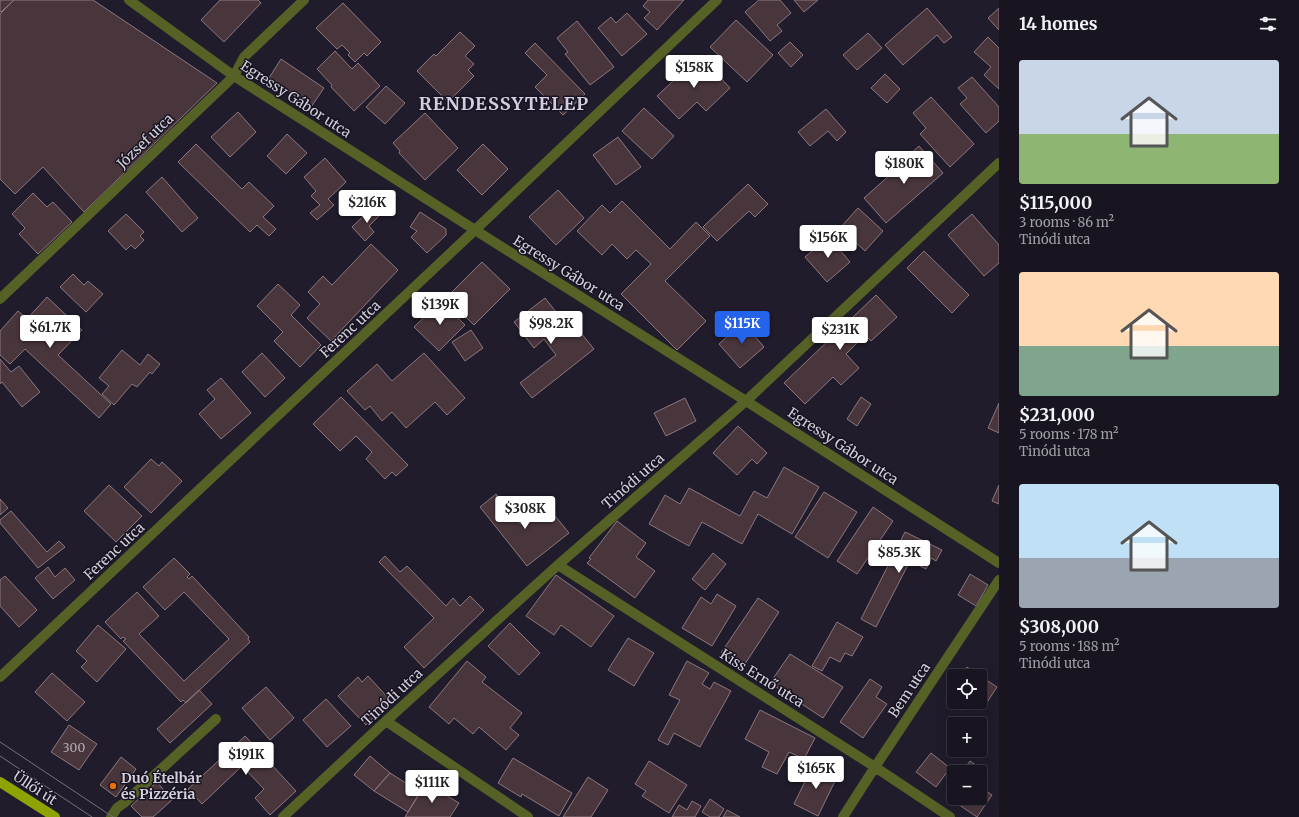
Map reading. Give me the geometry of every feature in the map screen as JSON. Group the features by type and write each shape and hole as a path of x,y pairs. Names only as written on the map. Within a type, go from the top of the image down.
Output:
{"main road":[{"name":"Üllői út","path":"0,782 55,817"}],"street":[{"name":"Egressy Gábor utca","path":"129,0 234,76 999,563"},
{"name":"József utca","path":"0,299 234,76 244,57 304,0"},
{"name":"Ferenc utca","path":"0,677 717,0"},
{"name":"Tinódi utca","path":"283,817 558,565 746,401 999,163"},
{"name":"Kiss Ernő utca","path":"558,565 875,767 950,817"},
{"name":"Bem utca","path":"843,817 999,580"},
{"path":"111,817 117,808 216,719"},
{"path":"386,721 528,817"}],"building":[{"path":"0,0 14,0 1,12"},
{"path":"14,0 93,0 217,83 84,212 43,167 15,194 0,179 0,14"},
{"path":"220,0 258,0 261,3 224,42 201,20"},
{"path":"648,0 684,0 657,30 644,18 650,12 643,6"},
{"path":"759,0 780,0 791,13 777,25 782,31 770,41 745,12"},
{"path":"794,0 818,0 804,12"},
{"path":"343,3 381,42 367,56 364,53 355,62 348,55 350,53 342,45 337,49 316,28"},
{"path":"927,8 952,37 944,43 937,35 903,65 885,45"},
{"path":"999,8 999,30 988,18"},
{"path":"627,13 647,34 622,56 598,28 611,17 616,23"},
{"path":"736,20 773,55 747,82 710,47"},
{"path":"577,21 614,67 590,85 565,54 568,52 557,38"},
{"path":"460,32 475,46 465,56 474,64 468,70 474,76 448,102 417,71 434,54 436,56"},
{"path":"868,33 882,48 857,70 843,55"},
{"path":"988,37 999,48 999,89 984,75 991,67 974,52"},
{"path":"790,42 803,55 791,67 778,53"},
{"path":"535,43 585,94 563,115 535,87 547,75 525,53"},
{"path":"335,51 352,69 358,63 380,86 354,111 331,87 332,85 317,69"},
{"path":"700,56 730,88 706,111 697,102 679,119 657,96"},
{"path":"281,59 324,88 311,107 269,78"},
{"path":"885,74 900,89 887,103 871,88"},
{"path":"972,77 999,107 999,121 986,133 960,104 967,98 958,88"},
{"path":"386,86 405,103 385,124 366,107"},
{"path":"931,97 974,144 950,167 920,134 926,128 913,113"},
{"path":"644,108 674,136 652,159 622,131"},
{"path":"826,109 846,132 837,141 828,131 810,146 798,132"},
{"path":"238,112 256,132 230,157 211,137"},
{"path":"425,113 458,148 425,180 399,153 400,151 393,143"},
{"path":"287,134 307,153 286,174 267,156"},
{"path":"618,137 641,167 616,185 593,155"},
{"path":"196,144 242,189 249,182 274,206 263,217 276,229 269,236 257,225 250,232 178,162"},
{"path":"483,144 508,169 482,195 457,170"},
{"path":"919,146 943,173 886,223 864,198"},
{"path":"325,158 346,182 328,199 334,205 317,220 310,213 320,205 311,196 316,191 304,177"},
{"path":"162,177 198,218 182,232 146,192"},
{"path":"748,184 768,204 755,217 749,211 717,241 703,227"},
{"path":"558,190 584,218 556,245 529,217"},
{"path":"33,193 47,207 53,202 72,222 38,254 19,234 25,228 12,214"},
{"path":"622,201 670,249 696,222 710,236 665,281 706,321 677,350 621,294 651,264 636,250 627,259 612,244 602,255 577,231 602,205 610,213"},
{"path":"374,206 381,214 369,226 374,232 365,241 352,227"},
{"path":"858,208 883,231 865,251 840,228"},
{"path":"420,212 446,229 446,235 427,253 411,237 417,231 410,227"},
{"path":"126,214 144,232 140,236 144,240 135,249 131,245 126,250 108,231"},
{"path":"972,214 999,245 999,263 984,276 948,235"},
{"path":"829,237 850,262 827,282 805,257"},
{"path":"371,244 398,270 331,341 307,318 320,304 308,292 323,276 332,285"},
{"path":"924,251 969,295 952,313 907,268"},
{"path":"482,262 510,289 474,325 446,298"},
{"path":"73,274 84,285 88,281 103,294 86,312 60,287"},
{"path":"278,284 300,305 291,315 321,345 300,367 274,341 283,332 257,306"},
{"path":"876,295 897,317 871,341 865,335 846,354 859,368 841,385 833,377 805,404 784,383"},
{"path":"47,297 82,330 58,355 111,404 99,418 25,349 10,364 0,355 0,331 18,311 27,319"},
{"path":"545,298 576,337 581,333 594,349 532,398 520,383 556,355 544,339 534,348 514,322"},
{"path":"441,301 465,325 439,351 414,327"},
{"path":"743,322 764,347 740,368 719,344"},
{"path":"471,330 483,348 465,361 452,342"},
{"path":"122,350 140,365 148,354 160,364 152,374 150,372 137,387 132,384 114,405 102,394 109,386 99,378"},
{"path":"262,353 285,378 265,397 242,372"},
{"path":"424,353 465,398 447,415 435,402 406,428 392,412 382,421 370,406 365,410 347,391 377,364 392,381"},
{"path":"0,359 11,372 19,366 40,392 22,407 2,382 0,384"},
{"path":"221,378 251,413 221,439 199,414 215,399 207,390"},
{"path":"341,397 408,465 396,476 392,472 385,479 366,459 372,452 356,436 340,451 313,424"},
{"path":"861,397 871,404 857,426 847,419"},
{"path":"685,398 696,421 666,436 654,413"},
{"path":"999,403 999,433 988,428"},
{"path":"738,426 767,453 757,464 752,459 737,475 713,453"},
{"path":"151,459 159,466 162,462 182,481 151,513 124,487"},
{"path":"784,467 819,487 792,534 758,514 742,544 702,522 689,546 649,524 665,495 680,504 689,488 740,516 754,491 767,498"},
{"path":"109,485 142,516 116,542 84,511"},
{"path":"999,485 999,504 992,501"},
{"path":"824,492 857,512 828,558 795,537"},
{"path":"496,494 520,524 540,509 545,516 551,511 569,533 527,566 480,507"},
{"path":"0,499 8,508 0,515"},
{"path":"873,507 893,521 857,574 837,561"},
{"path":"11,511 47,552 59,541 65,547 38,568 0,523 0,520"},
{"path":"617,521 646,543 636,557 655,571 635,598 587,563 591,559 589,558"},
{"path":"905,532 942,550 936,561 931,558 926,569 910,561 876,627 861,619"},
{"path":"713,553 726,564 705,590 692,579"},
{"path":"385,556 400,572 407,566 446,606 453,598 460,606 470,596 484,610 424,668 404,647 434,618 379,562"},
{"path":"174,558 190,574 187,577 189,579 192,576 249,637 248,639 250,642 186,703 183,700 181,702 123,641 126,639 123,637 121,639 105,622 137,592 159,616 139,634 184,681 229,639 184,592 165,610 143,587"},
{"path":"48,567 55,577 65,568 75,580 53,599 35,578"},
{"path":"970,574 988,585 976,606 958,595"},
{"path":"556,575 614,616 591,647 561,625 554,635 526,616"},
{"path":"5,576 37,610 19,627 0,606 0,580"},
{"path":"717,594 736,606 712,646 682,628 701,597 711,604"},
{"path":"758,598 779,612 743,667 721,653"},
{"path":"837,622 863,637 852,656 845,653 840,662 830,657 822,671 812,666"},
{"path":"510,623 540,653 519,675 488,646"},
{"path":"98,625 126,649 97,682 81,667 87,661 76,651"},
{"path":"628,638 654,653 634,686 608,670"},
{"path":"790,654 843,687 823,718 770,683"},
{"path":"467,661 486,677 482,682 522,713 510,728 519,735 506,750 479,727 473,734 454,718 449,724 429,707"},
{"path":"687,661 709,673 702,684 710,689 714,682 731,691 700,747 674,733 668,745 658,740 680,700 669,695"},
{"path":"52,673 85,702 67,721 35,692"},
{"path":"368,676 391,701 366,725 338,696 358,677 362,682"},
{"path":"870,679 882,687 876,697 887,704 863,738 840,722"},
{"path":"987,680 997,687 987,702"},
{"path":"266,687 294,718 270,740 242,708"},
{"path":"199,690 212,704 170,743 157,729"},
{"path":"326,699 351,726 327,747 303,720"},
{"path":"760,710 815,738 804,759 789,752 777,774 762,767 769,752 745,739"},
{"path":"69,725 97,744 79,770 51,752"},
{"path":"245,736 296,791 270,815 255,798 264,789 242,766 202,804 188,789"},
{"path":"931,753 947,766 947,772 936,787 916,772"},
{"path":"370,756 390,773 374,791 354,775"},
{"path":"121,757 136,769 116,797 100,785"},
{"path":"513,758 572,793 559,816 522,794 521,797 498,783"},
{"path":"649,761 687,785 669,813 642,796 646,791 635,784"},
{"path":"970,761 976,765 967,765"},
{"path":"814,763 838,775 818,816 794,804"},
{"path":"390,773 420,792 408,812 374,791"},
{"path":"588,777 608,790 591,817 563,817"},
{"path":"157,782 172,800 153,817 142,817 131,806"},
{"path":"426,783 459,803 450,817 405,817"},
{"path":"987,792 992,795 987,802"},
{"path":"710,799 724,809 719,817 710,817 702,812"},
{"path":"692,801 701,806 695,817 672,817 679,805 687,810"},
{"path":"959,805 985,805 977,817"},
{"path":"727,810 740,817 723,817"}],"tram line":[{"path":"0,742 113,817"},
{"path":"0,756 92,817"}],"place":[{"name":"Duó Ételbár és Pizzéria","path":"113,786"}],"district":[{"name":"RENDESSYTELEP","path":"504,104"}]}
